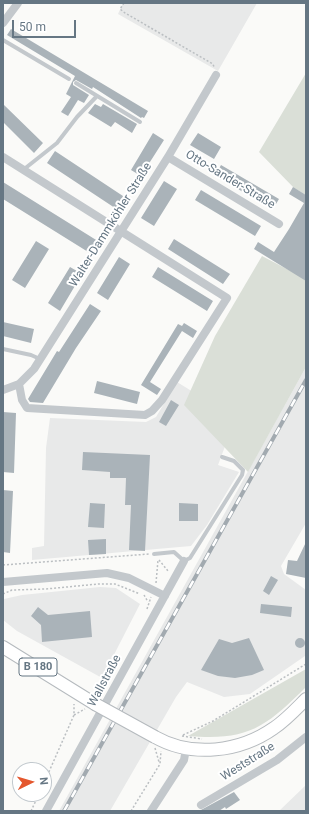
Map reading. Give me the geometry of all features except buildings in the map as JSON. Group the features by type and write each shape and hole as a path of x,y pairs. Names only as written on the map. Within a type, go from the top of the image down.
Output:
{"main road":[{"name":"B 180","path":"3,647 92,705 158,742 186,749 215,749 249,741 275,727 306,699"}],"street":[{"path":"3,23 18,3"},
{"name":"Walter-Dammköhler Straße","path":"3,390 19,384 40,359 168,157 216,75"},
{"path":"3,157 226,298 162,400 152,412 145,415 27,408 22,400 19,384"},
{"name":"Otto-Sander-Straße","path":"168,157 279,224"},
{"name":"Wallstraße","path":"46,811 109,700 184,561"},
{"path":"3,582 107,573 129,578 165,596"},
{"name":"Weststraße","path":"201,805 277,760 306,736"},
{"path":"151,811 184,760 186,749"}],"lane":[{"path":"3,40 69,79"},
{"path":"76,83 140,122"},
{"path":"23,170 57,143 77,117 97,96"},
{"path":"3,349 31,355 40,359"},
{"path":"154,554 174,552 184,561 190,558 242,475 243,470 239,464 222,457"}],"path":[{"path":"124,3 120,9 125,13 213,64 216,75"},
{"path":"3,565 154,554"},
{"path":"3,594 12,590 115,584 145,596 148,602 154,590 158,573 158,558 175,577"},
{"path":"205,739 182,736 213,721 306,664"},
{"path":"52,765 74,715 73,702"},
{"path":"74,715 92,705"},
{"path":"131,811 160,764 161,750 158,742"},
{"path":"158,742 160,764"}],"shaded area":[{"path":"123,3 257,3 218,71 118,14"},
{"path":"306,73 306,195 294,188 259,152"},
{"path":"262,256 306,279 306,367 248,472 184,405 215,336"},
{"path":"306,367 306,523 281,566 284,574 306,590 305,656 250,694 224,697 187,682 176,697 110,811 59,811"},
{"path":"177,382 198,395 230,433 218,465 239,472 207,525 191,546 32,560 32,548 44,546 46,448 50,418 146,422 156,417"},
{"path":"100,587 116,588 140,604 102,678 17,631 3,620 4,599 22,595"},
{"path":"306,669 306,687 279,713 254,729 240,734 226,736 188,736"},
{"path":"306,785 306,811 279,811"}],"railway":[{"path":"64,811 306,380"}]}
